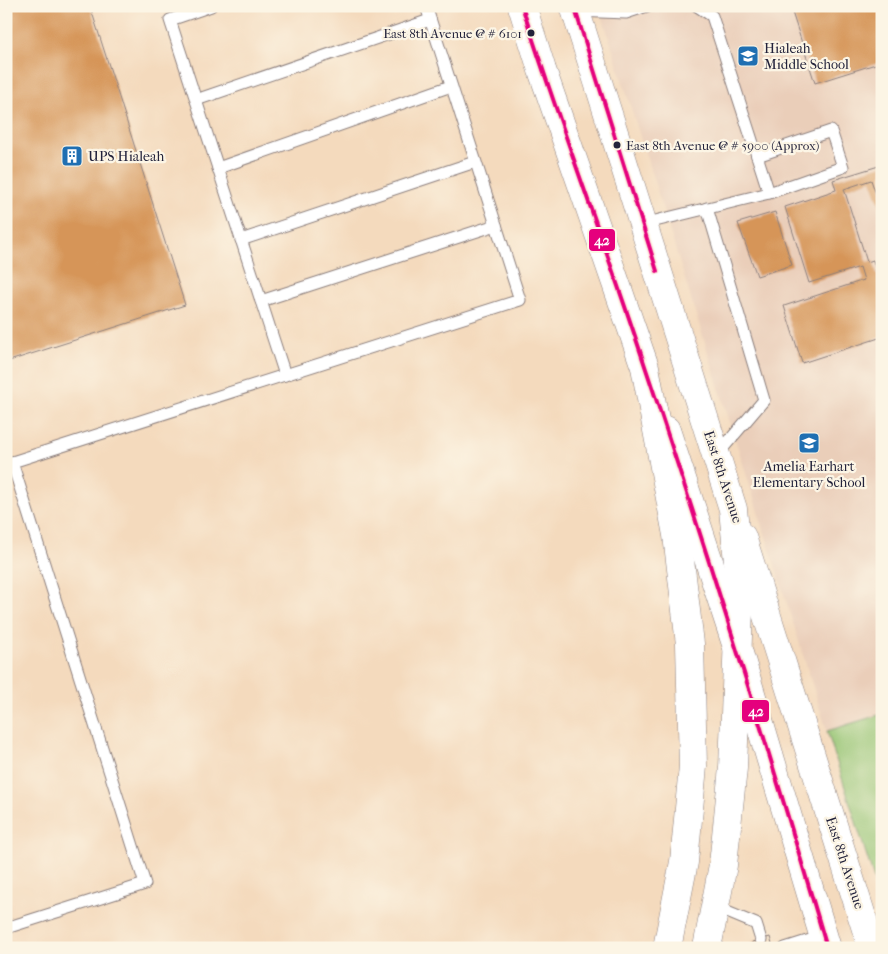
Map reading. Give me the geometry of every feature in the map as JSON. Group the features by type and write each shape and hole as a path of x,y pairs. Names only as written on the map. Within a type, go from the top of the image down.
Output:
{"main road":[{"path":"522,6 542,70 646,367 738,650 825,942"},
{"name":"East 8th Avenue","path":"575,8 872,948"},
{"path":"600,235 643,224"},
{"path":"646,367 677,535 690,644 693,766 684,862 667,948"},
{"path":"707,948 723,865 733,768 740,583 733,509"}],"lane":[{"path":"212,6 170,20 285,375"},
{"path":"6,928 145,884 9,463 520,300 426,6"},
{"path":"575,8 626,13 647,6"},
{"path":"697,6 712,16 768,193"},
{"path":"196,100 430,20"},
{"path":"218,168 452,86"},
{"path":"643,224 768,193 843,168 831,131 757,156"},
{"path":"241,240 476,162"},
{"path":"707,208 764,400 716,457"},
{"path":"261,301 496,225"},
{"path":"715,907 756,924 761,940"},
{"path":"785,948 825,942"}],"shaded area":[{"name":"Amelia Earhart Elementary School","path":"599,6 882,6 882,714 827,731"}],"green space":[{"path":"882,714 882,904 827,731"}],"building":[{"name":"UPS Hialeah","path":"6,6 90,6 185,305 6,362"},
{"path":"790,6 882,6 882,62 815,83"},
{"path":"882,165 882,211 871,180 844,189 867,262 873,260 877,274 882,273 882,337 802,363 784,306 864,280 860,267 809,283 785,207 836,190 833,180"},
{"path":"775,212 792,265 757,276 738,223"},
{"path":"770,937 773,948 753,948 752,942"}],"transit line":[{"name":"42","path":"522,6 631,323 693,513 762,730 827,948"},
{"name":"42","path":"574,6 657,271"}],"place":[{"name":"East 8th Avenue @ # 6101","path":"531,33"},
{"name":"Hialeah Middle School","path":"748,56"},
{"name":"East 8th Avenue @ # 5900 (Approx)","path":"617,145"},
{"name":"UPS Hialeah","path":"72,156"},
{"name":"Amelia Earhart Elementary School","path":"809,443"}]}
